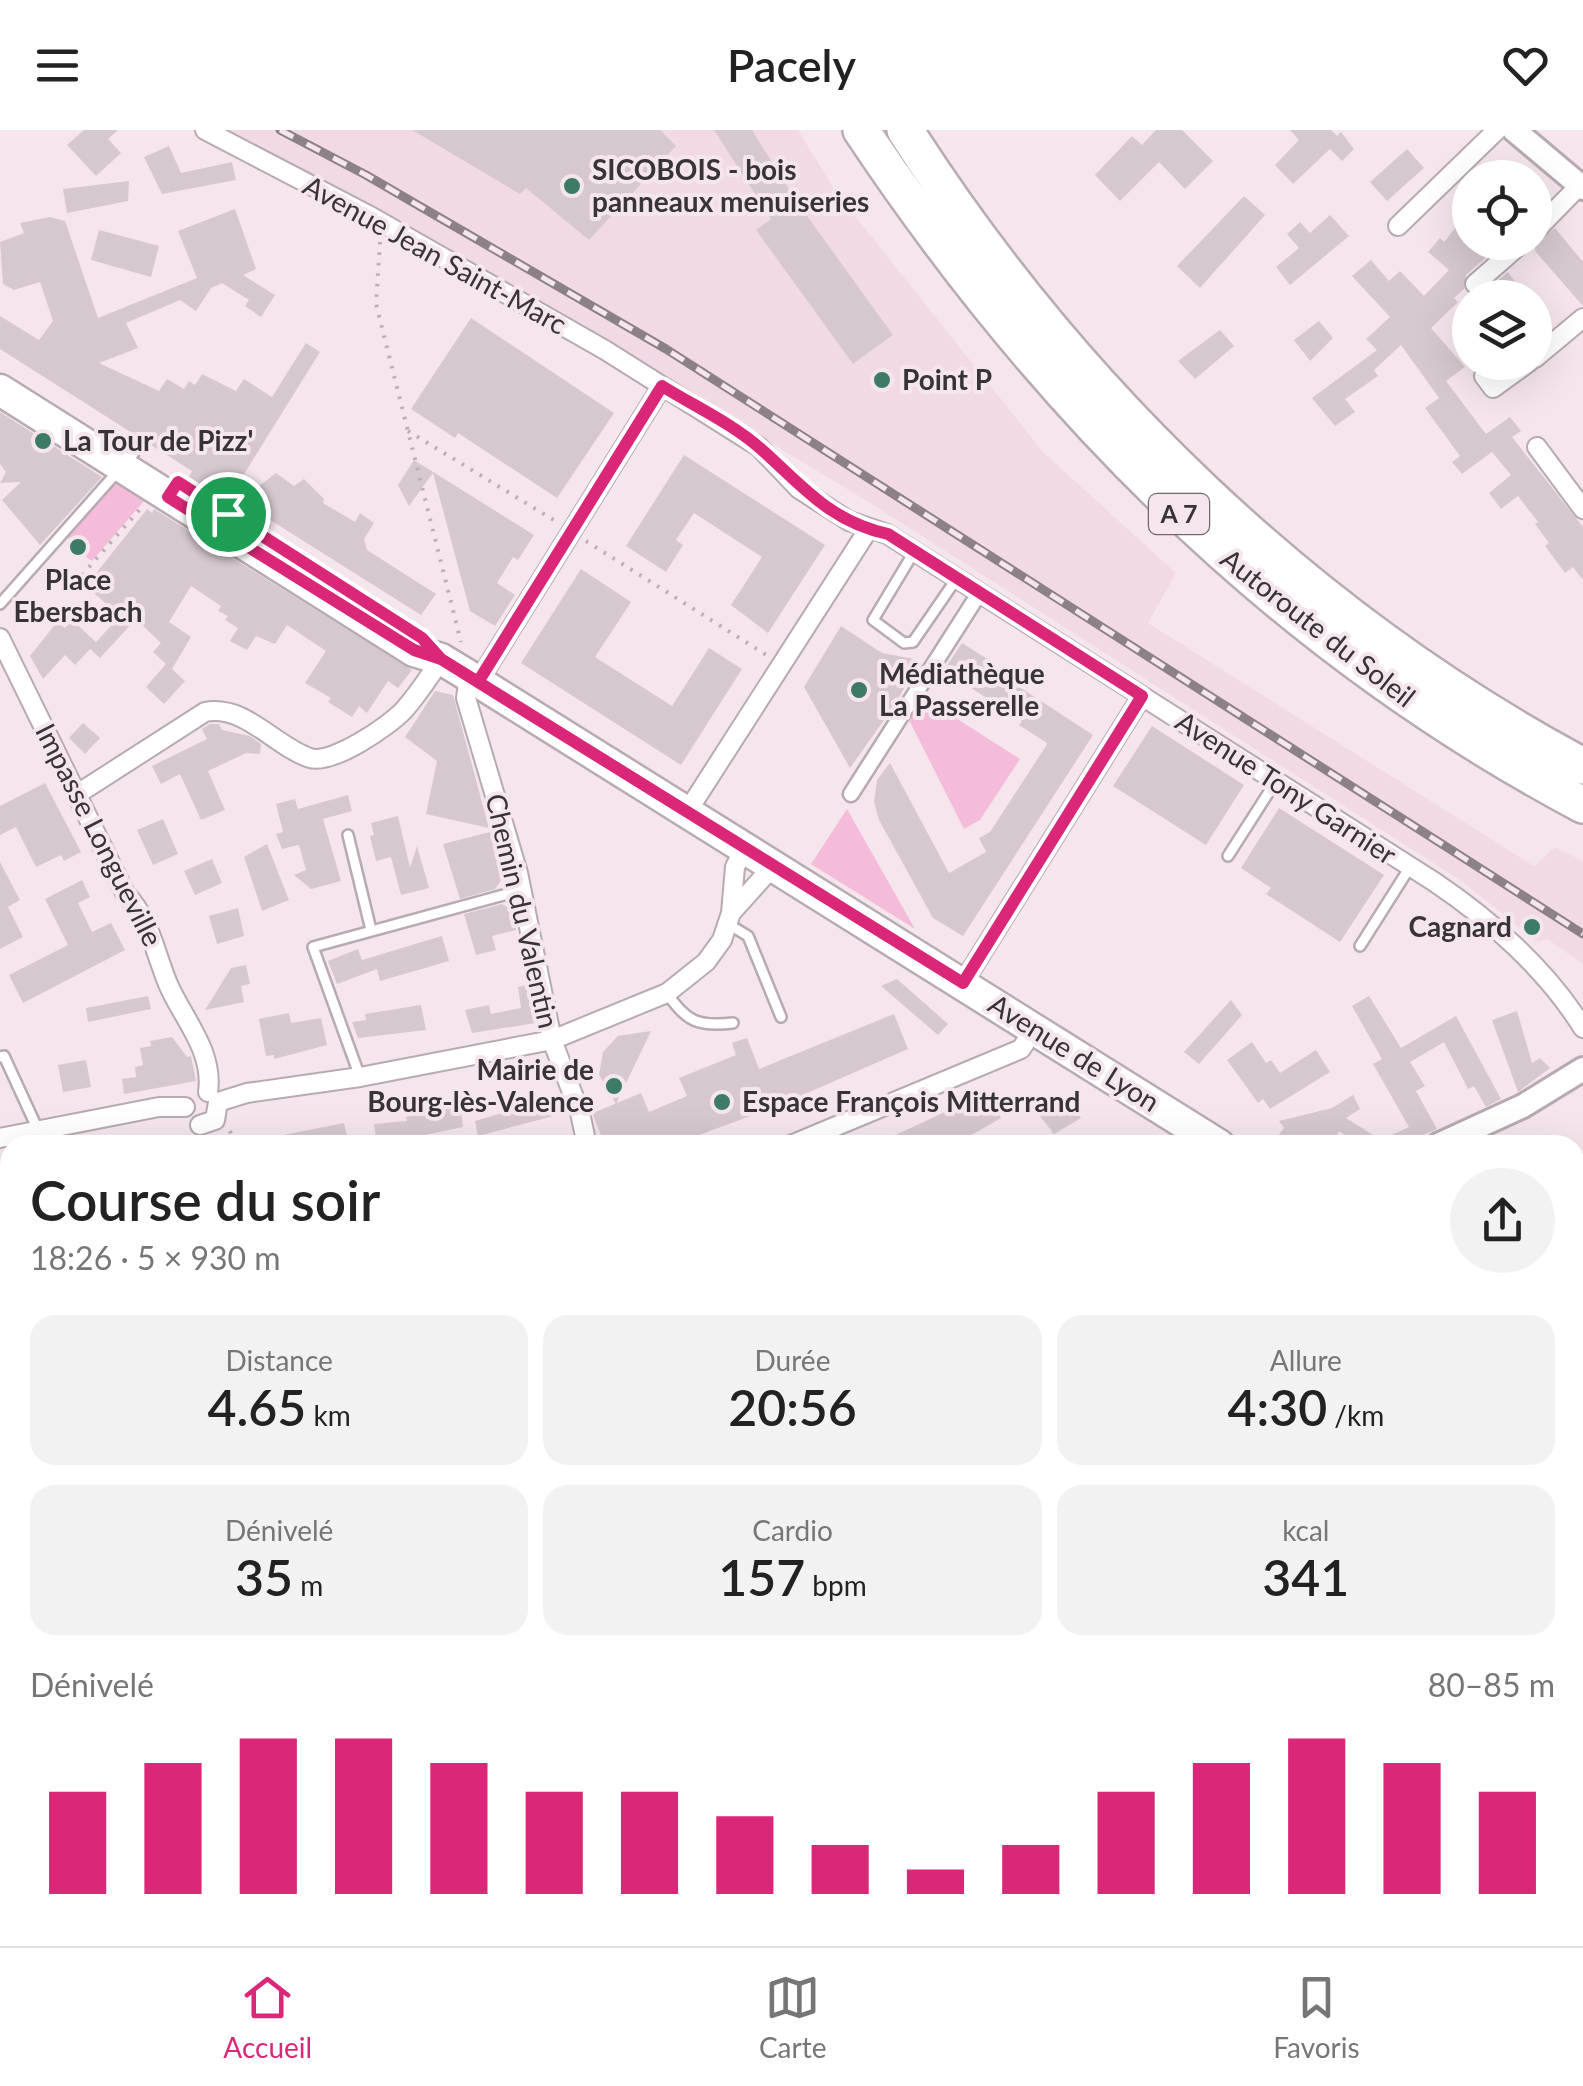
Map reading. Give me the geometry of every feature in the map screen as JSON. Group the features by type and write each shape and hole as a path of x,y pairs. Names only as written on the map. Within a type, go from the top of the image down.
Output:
{"highway":[{"name":"Autoroute du Soleil","path":"862,130 917,214 996,319 1087,422 1190,526 1298,620 1416,706 1529,777 1583,805"},
{"name":"Autoroute du Soleil","path":"904,130 1022,295 1110,396 1213,498 1320,590 1436,677 1583,766"}],"main road":[{"path":"0,368 127,460 168,497 414,650 441,659 474,679 687,812"},
{"path":"0,390 127,460 411,630 441,659"},
{"name":"Avenue de Lyon","path":"687,812 1203,1135"}],"street":[{"name":"Avenue Jean Saint-Marc","path":"205,130 382,223 662,386"},
{"path":"1398,226 1497,130"},
{"path":"1514,130 1582,186 1552,215"},
{"path":"1480,280 1503,260"},
{"path":"1552,344 1583,318"},
{"path":"474,679 572,532 662,386"},
{"name":"Avenue Tony Garnier","path":"662,386 758,446 799,488 868,530 888,534 1486,919 1569,1006 1583,1028"},
{"path":"1538,447 1583,508"},
{"path":"687,812 868,530"},
{"path":"851,794 980,592"},
{"name":"Impasse Longueville","path":"0,638 125,893 142,912 158,947 168,984 204,1055 213,1097"},
{"path":"79,794 205,712 215,710 232,713 310,758 336,756 396,718 441,659"},
{"name":"Chemin du Valentin","path":"474,679 466,698 522,890 552,1040 585,1135"},
{"path":"963,983 1142,696"},
{"path":"729,918 736,867 735,841"},
{"path":"200,1126 189,1119 185,1108 190,1096 213,1097 360,1077 552,1040 667,993 706,962 729,918 774,865"},
{"path":"814,1135 1021,1049 1035,1028"},
{"path":"1460,1135 1523,1106 1583,1069"},
{"path":"200,1126 215,1120 213,1097"},
{"path":"14,1135 159,1107 185,1108"},
{"path":"200,1126 200,1135"}],"lane":[{"path":"0,604 127,460"},
{"path":"914,552 873,620 904,643 913,642 957,578"},
{"path":"1228,856 1276,781"},
{"path":"348,835 371,930"},
{"path":"1360,946 1410,867"},
{"path":"360,1077 313,946 522,890"},
{"path":"729,918 748,936 781,1017"},
{"path":"667,993 680,1013 706,1026 733,1023"},
{"path":"0,1057 4,1056 38,1130"}],"path":[{"path":"382,223 376,304 474,679"},
{"path":"408,431 782,665"},
{"path":"82,574 151,496 163,504 168,497"}],"shaded area":[{"path":"226,130 714,130 771,219 757,230 854,364 893,335 797,202 752,130 798,130 836,192 1043,452 1176,573 1148,623 1534,866 1555,847 1583,861 1583,964 1547,939 1537,942 1463,882 867,501 403,222"},
{"path":"115,481 144,501 92,561 70,545 68,537"},
{"path":"915,692 1020,759 980,820 964,829 904,710"},
{"path":"847,809 915,929 811,864"}],"building":[{"path":"84,130 118,130 108,139 121,153 96,176 67,145"},
{"name":"SICOBOIS - bois panneaux menuiseries","path":"412,130 660,130 676,146 589,240 526,188 520,194"},
{"path":"714,130 752,130 797,202 893,335 853,364 756,230 771,219"},
{"path":"1156,130 1182,130 1213,161 1185,189 1159,162 1120,201 1095,175 1132,136 1142,145"},
{"path":"1290,130 1331,130 1337,136 1341,132 1354,149 1342,161 1330,149 1293,184 1275,165 1299,140"},
{"path":"169,146 181,173 232,162 236,180 162,194 144,157"},
{"path":"1407,149 1424,168 1387,201 1370,182"},
{"path":"129,181 128,201 67,213 63,189"},
{"path":"1244,196 1265,215 1200,288 1177,266"},
{"path":"235,209 256,269 243,275 275,295 261,317 245,306 249,300 222,283 211,288 196,311 180,300 126,323 138,348 99,363 159,391 167,379 184,389 189,381 195,385 202,374 236,391 244,379 272,397 306,343 320,352 231,495 207,480 203,486 189,477 192,471 0,349 0,316 39,340 53,321 40,282 14,290 3,284 0,242 24,233 20,223 50,217 65,221 98,318 197,278 178,231"},
{"path":"1330,215 1349,236 1290,285 1276,267 1299,248 1287,234 1300,222 1310,233"},
{"path":"1555,228 1583,262 1583,306 1543,260 1552,260"},
{"path":"99,230 159,246 151,277 91,260"},
{"path":"1452,232 1452,260 1483,260 1465,280 1452,280 1452,308 1431,328 1452,352 1452,377 1446,381 1486,434 1510,417 1521,431 1512,437 1583,527 1583,580 1573,567 1565,573 1545,546 1549,543 1535,524 1538,522 1518,496 1501,509 1489,493 1511,475 1492,452 1462,474 1452,462 1460,456 1425,408 1439,398 1401,345 1374,370 1378,376 1345,399 1355,412 1335,426 1312,398 1377,350 1366,339 1390,317 1352,276 1371,260 1389,281 1400,271 1424,296 1449,270 1428,252 1440,238 1444,242"},
{"path":"471,318 614,413 557,498 458,433 455,438 411,409"},
{"path":"1319,321 1333,338 1310,361 1294,340"},
{"path":"1220,330 1234,346 1195,379 1178,361"},
{"path":"0,412 102,477 40,545 2,500 21,482 0,483 6,472 0,464"},
{"path":"684,455 825,545 768,633 731,605 762,557 694,513 676,540 683,545 666,572 626,546"},
{"path":"414,460 534,535 518,560 513,557 497,583 515,595 495,626 470,611 433,473 409,506 398,485"},
{"path":"276,473 294,486 304,479 324,499 323,503 355,522 360,513 374,523 364,539 367,550 436,594 421,615 240,501"},
{"path":"147,509 152,513 154,509 412,670 398,688 388,681 367,713 359,706 352,717 328,702 331,698 305,683 326,651 287,625 275,644 256,636 247,650 230,641 238,628 218,611 221,606 191,586 169,622 191,637 172,669 185,681 164,704 146,687 166,664 153,652 161,643 136,619 100,658 90,649 75,665 65,655 43,679 30,656 57,622 65,628 72,620 96,642 120,616 86,586"},
{"path":"581,569 631,602 595,657 672,706 709,648 742,669 681,765 521,663"},
{"name":"Médiathèque La Passerelle","path":"841,626 882,653 919,660 896,703 850,768 804,687"},
{"path":"962,643 992,662 989,667 1093,735 963,936 933,918 879,820 874,802 877,780 890,763 949,873 986,852 979,838 990,832 1046,746 1019,725 1022,721 959,680 961,677 946,667"},
{"path":"435,691 453,695 489,828 426,814 437,761 405,737"},
{"path":"83,723 100,738 85,754 69,738"},
{"path":"210,724 250,736 261,744 260,754 246,753 208,771 225,810 201,820 180,774 161,784 152,766 207,739 202,729"},
{"path":"1152,726 1244,785 1206,845 1113,786"},
{"path":"45,783 81,852 64,861 61,855 36,867 16,827 0,835 0,806"},
{"path":"348,795 352,811 323,819 341,881 311,889 294,875 306,870 299,845 282,849 276,834 283,832 276,804 295,799 298,809"},
{"path":"1279,808 1384,875 1340,942 1266,894 1271,888 1241,868"},
{"path":"398,816 410,868 417,846 429,888 401,895 391,857 376,861 370,836 374,835 371,823"},
{"path":"163,819 178,854 153,865 137,830"},
{"path":"490,832 503,878 495,889 460,899 443,844"},
{"path":"267,844 289,900 262,911 244,857"},
{"path":"212,859 222,883 195,895 184,871"},
{"path":"0,862 20,900 8,907 23,937 0,949"},
{"path":"82,880 90,897 78,903 92,932 111,923 125,950 23,1003 9,975 68,945 45,899"},
{"path":"502,904 511,909 516,930 492,936 496,950 476,955 464,914"},
{"path":"238,908 244,936 217,944 209,916"},
{"path":"442,936 449,961 380,981 377,969 337,984 328,961 358,949 362,960"},
{"path":"246,965 250,984 241,986 244,1002 205,1010 231,968"},
{"path":"897,979 948,1024 938,1035 881,986"},
{"path":"528,985 536,1023 472,1033 465,1010 489,1005 491,1014 521,1008 518,987"},
{"path":"148,996 151,1009 88,1022 86,1008"},
{"path":"1369,996 1401,1048 1456,1016 1501,1099 1486,1107 1474,1086 1468,1089 1444,1042 1410,1062 1425,1086 1416,1091 1437,1129 1423,1135 1392,1135 1409,1127 1373,1064 1382,1059 1352,1006"},
{"path":"1231,1000 1242,1015 1199,1064 1184,1052"},
{"path":"421,1005 426,1030 358,1038 352,1022 366,1020 365,1014"},
{"path":"1517,1011 1532,1063 1540,1058 1550,1068 1518,1092 1492,1020"},
{"path":"289,1013 291,1023 321,1018 327,1045 274,1059 274,1055 266,1056 259,1019"},
{"path":"894,1014 908,1049 775,1107 699,1135 601,1135 594,1118 593,1113 641,1093 649,1112 687,1096 679,1078 736,1055 732,1043 747,1038 759,1069"},
{"path":"651,1031 616,1104 599,1075 603,1052 618,1036"},
{"path":"172,1037 187,1057 191,1056 196,1081 124,1094 122,1079 136,1077 135,1067 143,1065 140,1048 151,1046 150,1041"},
{"path":"1252,1042 1266,1063 1271,1060 1280,1073 1316,1050 1330,1072 1270,1109 1263,1099 1258,1103 1227,1060"},
{"path":"86,1060 91,1087 63,1092 58,1065"},
{"path":"988,1092 1001,1118 970,1135 896,1135"},
{"path":"1353,1095 1360,1109 1346,1118 1373,1135 1345,1135 1339,1131 1337,1135 1279,1135 1284,1128 1279,1121 1332,1108"},
{"path":"560,1096 565,1113 482,1135 478,1135 475,1121"},
{"path":"1049,1100 1056,1109 1070,1101 1081,1118 1054,1134 1035,1110"},
{"path":"451,1108 452,1113 461,1111 463,1127 425,1135 376,1135 374,1124 407,1121 406,1117"},
{"path":"344,1123 347,1135 283,1135"}],"railway":[{"path":"280,130 366,175 666,349 1583,934"}],"place":[{"name":"SICOBOIS - bois panneaux menuiseries","path":"572,186"},
{"name":"Point P","path":"882,380"},
{"name":"La Tour de Pizz'","path":"43,441"},
{"name":"Place Ebersbach","path":"78,547"},
{"name":"Médiathèque La Passerelle","path":"859,690"},
{"name":"Cagnard","path":"1532,927"},
{"name":"Mairie de Bourg-lès-Valence","path":"614,1086"},
{"name":"Espace François Mitterrand","path":"722,1102"}],"route":[{"path":"228,514 178,482 168,497 414,650 441,659 478,682 662,386 758,446 799,488 849,521 888,534 1142,696 963,983 842,907 441,659 422,638 228,514"}]}
